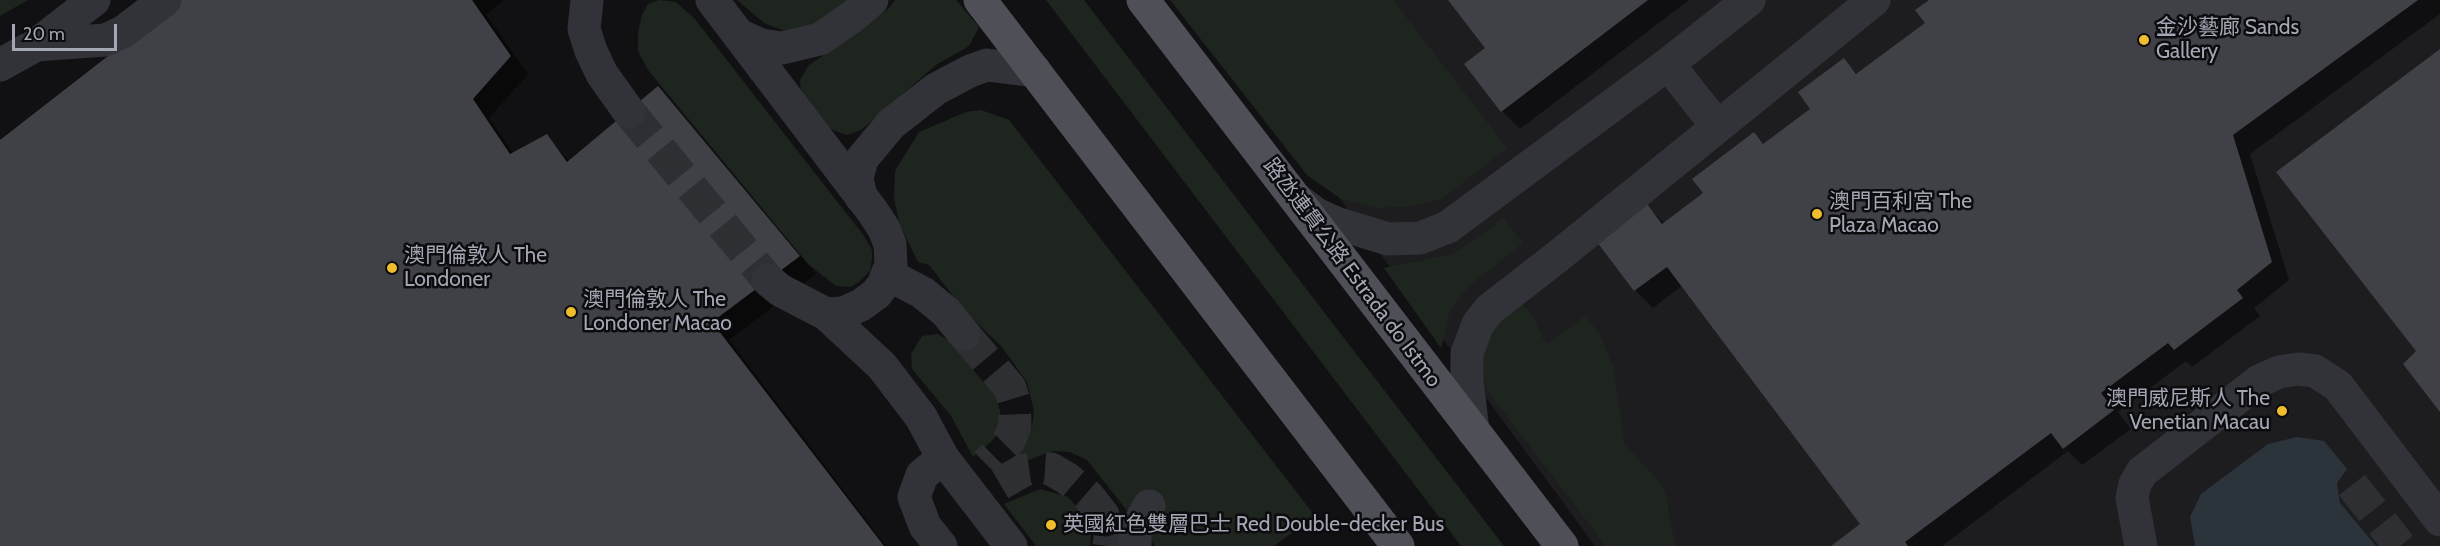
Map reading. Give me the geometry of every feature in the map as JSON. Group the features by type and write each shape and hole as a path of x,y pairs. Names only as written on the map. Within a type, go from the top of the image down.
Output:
{"main road":[{"path":"980,0 1398,546"},
{"name":"路氹連貫公路 Estrada do Istmo","path":"1143,0 1562,546"}],"lane":[{"path":"0,65 36,45 94,0"},
{"path":"36,45 105,40 123,32 165,0"},
{"path":"586,0 584,29 591,51 602,74 628,112"},
{"path":"712,0 885,229 890,244 891,265 883,285 876,294 861,305 843,313 826,314"},
{"path":"739,35 761,45 782,48 820,39 872,0"},
{"path":"1294,198 1316,214 1360,231 1388,238 1419,238 1448,227 1668,64 1749,0"},
{"path":"1473,431 1467,380 1467,353 1478,324 1490,309 1874,0"},
{"path":"1668,64 1717,126"},
{"path":"861,197 857,178 862,159 891,124 936,89 955,78 987,65 1035,72"},
{"path":"887,274 923,293 946,312 964,334"},
{"path":"768,280 780,290 826,314 882,366 921,417 943,458 1011,546"},
{"path":"2141,546 2132,498 2135,484 2142,472 2259,381 2279,372 2298,369 2315,371 2338,386 2440,520"},
{"path":"941,546 925,526 914,497 922,474 943,458"},
{"path":"1135,546 1135,531 1149,506"}],"shaded area":[{"path":"0,0 28,0 0,16"},
{"path":"659,0 676,2 694,18 864,236 872,250 872,259 870,271 860,281 851,287 836,286 808,264 648,70 638,51 638,32 642,15 648,4"},
{"path":"737,0 851,0 810,30 782,30 764,23"},
{"path":"895,0 956,0 979,27 969,46 936,65 861,130 847,135 827,128 801,93 800,80 809,65 851,37 890,7"},
{"path":"1046,0 1084,0 1504,546 1461,546"},
{"path":"1170,0 1393,0 1507,148 1442,199 1411,206 1378,208 1341,199 1307,175"},
{"name":"澳門百利宮 The Plaza Macao","path":"1194,0 2440,0 2440,546 1595,546"},
{"path":"981,110 1009,120 1315,516 1274,546 1155,546 1087,460 1070,452 1052,451 1009,468 1021,451 1032,428 1034,411 1027,382 1002,347 965,311 929,265 918,262 900,225 894,199 895,171 919,132 966,112"},
{"path":"1503,218 1523,243 1469,286 1450,310 1441,348 1384,268 1453,254 1484,234"},
{"path":"1516,298 1532,314 1546,345 1585,316 1599,333 1614,369 1624,444 1663,486 1676,546 1606,546 1487,390 1480,367 1486,340"},
{"path":"938,334 949,341 996,397 1000,411 1002,428 992,441 973,457 951,416 912,369 911,354 922,336"},
{"path":"2297,437 2324,441 2347,469 2337,483 2340,503 2376,546 2195,546 2190,517 2201,494 2268,444"},
{"path":"1040,489 1068,497 1084,515 1091,531 1090,546 1036,546 1004,504"}],"building":[{"name":"澳門倫敦人 The Londoner Macao","path":"180,0 472,0 511,56 473,99 510,154 547,134 567,162 658,86 800,256 712,322 884,546 0,546 0,140"},
{"path":"1448,0 1648,0 1501,112 1464,64 1485,48"},
{"path":"1929,0 2418,0 2233,135 2272,262 2237,290 2243,298 2174,350 2168,343 2101,393 2114,410 2063,449 2051,433 1905,542 1908,546 1831,546 1860,524 1667,267 1634,291 1597,242 1647,204 1662,224 1703,193 1692,179 1754,132 1763,144 1810,109 1798,92 1844,58 1856,74 1925,23 1915,10"},
{"path":"2440,49 2440,412 2403,364 2416,351 2276,172"}],"tunnel":[{"path":"629,112 768,280"},
{"path":"964,334 1010,388 1014,401 1015,426 1009,441 986,464"},
{"path":"1000,484 1024,470 1051,469 1068,479 1088,496 1103,515 1110,537 1109,546"},
{"path":"2352,485 2400,546"}],"place":[{"name":"金沙藝廊 Sands Gallery","path":"2144,40"},
{"name":"澳門百利宮 The Plaza Macao","path":"1817,214"},
{"name":"澳門倫敦人 The Londoner","path":"392,268"},
{"name":"澳門倫敦人 The Londoner Macao","path":"571,312"},
{"name":"澳門威尼斯人 The Venetian Macau","path":"2282,411"},
{"name":"英國紅色雙層巴士 Red Double-decker Bus","path":"1051,525"}]}
